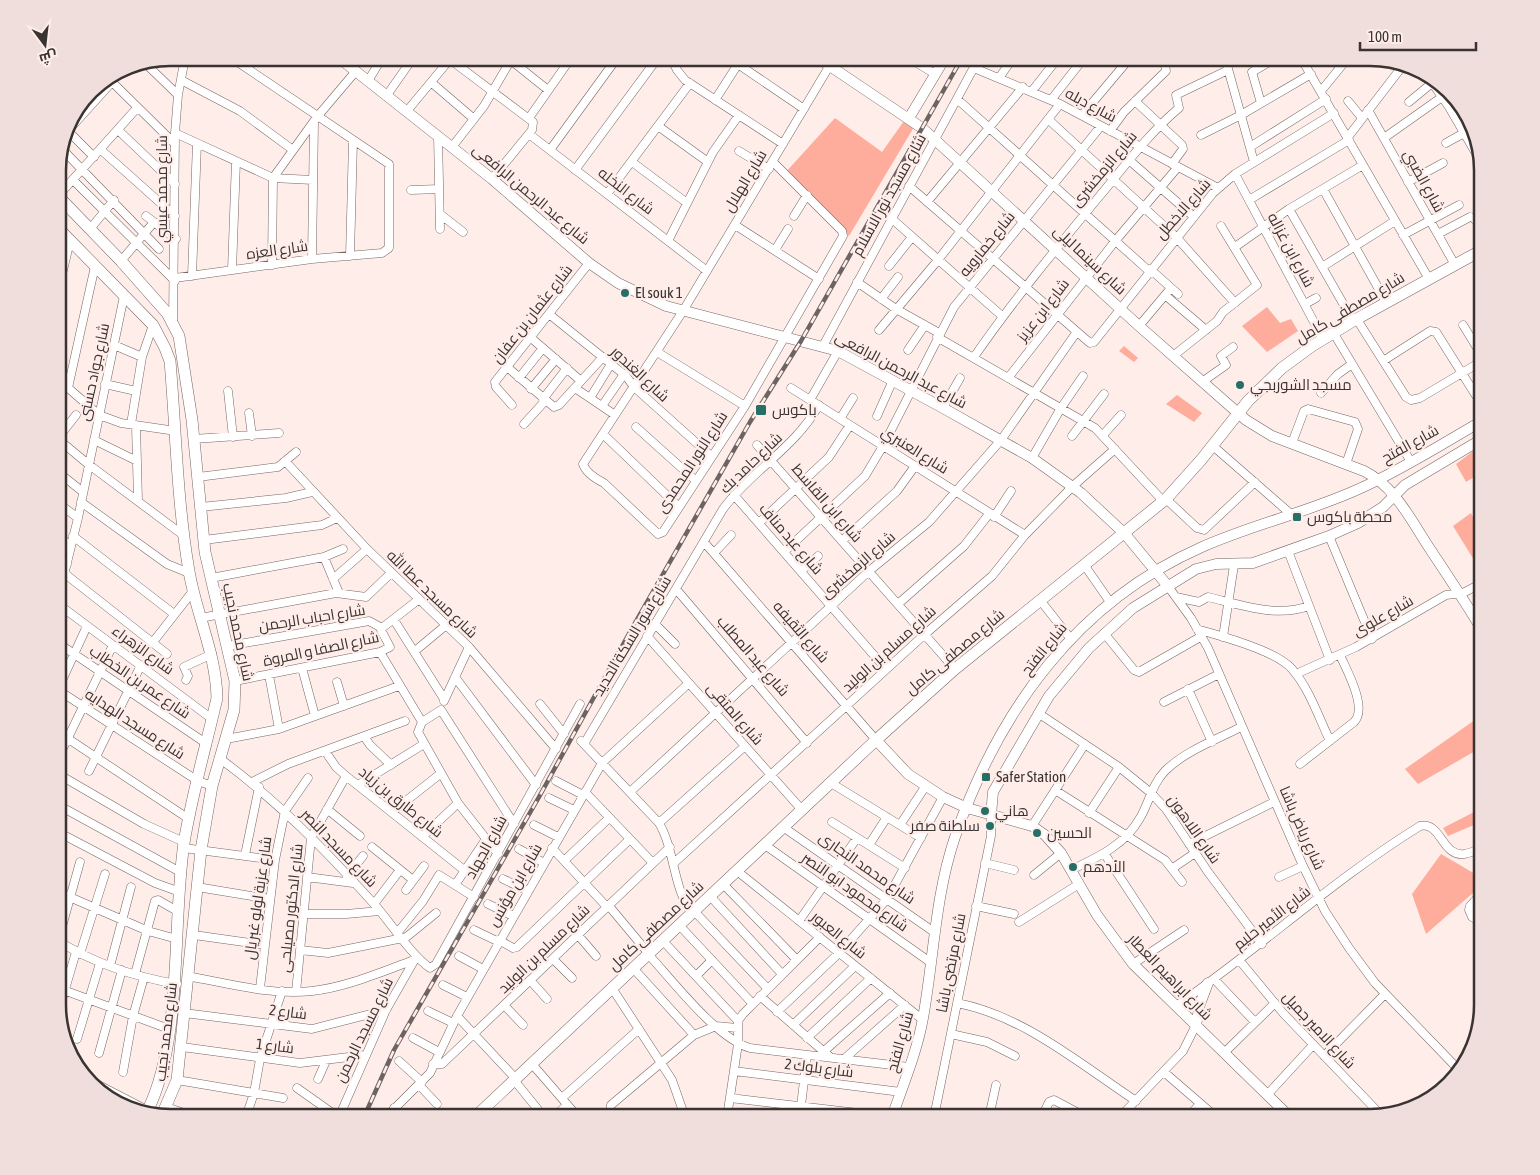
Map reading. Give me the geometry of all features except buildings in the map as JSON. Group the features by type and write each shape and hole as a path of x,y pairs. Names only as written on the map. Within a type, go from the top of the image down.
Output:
{"main road":[{"name":"شارع محمد نجيب","path":"66,204 121,261 173,322 183,350 204,540 235,681 234,710 212,786 201,850 194,935 187,981 182,1046 177,1080 165,1109"},
{"name":"شارع محمد نجيب","path":"66,237 153,325 170,362 183,535 193,591 217,676 217,698 184,845 168,1029 159,1082 147,1106"},
{"name":"شارع مصطفى كامل","path":"484,1109 876,740 955,669 1125,534 1164,500 1213,446 1238,413 1270,378 1328,335 1428,279 1474,258"},
{"path":"175,426 192,420"},
{"path":"179,484 198,479"}],"street":[{"name":"شارع محمد عيسي","path":"173,322 176,239 175,133 178,95 184,66"},
{"path":"244,66 316,119 353,141 350,256"},
{"name":"شارع عبد الرحمن الرافعى","path":"349,66 492,179 590,263 634,292 683,311 838,351 893,380 1032,458 1073,486 1125,534 1156,570"},
{"path":"368,80 377,66"},
{"path":"386,95 407,66"},
{"path":"407,111 444,66"},
{"path":"460,66 529,118 533,124 529,134 492,179"},
{"path":"452,147 493,91 507,66"},
{"path":"520,66 548,90"},
{"path":"529,118 563,66"},
{"path":"550,150 611,66"},
{"path":"576,170 652,66"},
{"path":"675,66 690,83 783,144"},
{"path":"715,100 737,66"},
{"path":"741,66 804,109"},
{"name":"شارع الهلال","path":"584,462 683,311 829,66"},
{"name":"شارع سينما ليلى","path":"831,66 922,128 1119,308 1238,413 1263,431 1346,464 1378,479"},
{"path":"922,66 935,74"},
{"path":"909,118 940,66"},
{"path":"999,78 1008,66"},
{"path":"1032,91 1052,66"},
{"path":"1052,100 1078,66"},
{"path":"1082,116 1123,66"},
{"path":"1110,131 1135,101 1166,71 1165,66"},
{"path":"1227,66 1254,162"},
{"path":"1257,66 1251,74 1261,103"},
{"path":"1306,66 1428,279"},
{"path":"1321,91 1340,67"},
{"path":"151,68 178,95"},
{"name":"شارع دبله","path":"974,68 1052,100 1218,188"},
{"name":"شارع مسجد نور الاسلام","path":"823,346 974,68"},
{"name":"شارع الزمخشرى","path":"974,357 1002,316 1085,213 1160,124 1179,108 1176,97 1178,93 1228,70"},
{"path":"272,265 273,178 316,119 356,71"},
{"path":"1249,200 1348,138 1399,71"},
{"path":"1201,135 1241,115 1311,74"},
{"path":"181,80 240,111 294,150"},
{"path":"432,83 474,119"},
{"path":"607,194 690,83"},
{"path":"1408,102 1427,83"},
{"path":"113,84 175,144"},
{"path":"927,202 1023,87"},
{"path":"1412,88 1417,95"},
{"path":"1384,138 1442,97 1469,142"},
{"path":"957,99 1178,294"},
{"path":"1250,147 1326,99"},
{"path":"1135,101 1183,147 1175,165"},
{"path":"1348,101 1362,118"},
{"path":"879,330 938,260 1060,104"},
{"path":"66,187 137,108"},
{"name":"شارع الضبي","path":"1368,110 1455,265"},
{"name":"شارع الاخطل","path":"1076,332 1087,343 1092,343 1218,188 1235,174 1334,113"},
{"path":"668,241 718,142 739,115"},
{"path":"312,259 316,119"},
{"path":"1048,119 1177,238 1235,303"},
{"path":"658,126 708,162"},
{"name":"شارع خمارويه","path":"784,552 865,476 883,446 938,335 954,307 1101,126"},
{"path":"118,130 174,184"},
{"path":"1446,143 1464,132"},
{"path":"175,133 273,178 313,180"},
{"name":"شارع النخله","path":"529,134 707,271"},
{"path":"438,136 440,229"},
{"path":"72,137 94,157"},
{"name":"شارع العزه","path":"175,280 312,259 387,251 390,246 390,166 353,141"},
{"path":"192,276 197,143"},
{"path":"100,149 175,216"},
{"path":"739,151 771,165 807,195 794,216"},
{"path":"68,155 114,200 159,249"},
{"path":"1129,160 1194,217"},
{"path":"232,270 236,161"},
{"path":"632,162 687,203"},
{"path":"1408,182 1442,163"},
{"name":"شارع ابن عزيز","path":"1008,378 1086,277 1160,188 1175,165"},
{"path":"1235,247 1290,209 1363,165"},
{"name":"شارع ابن غزاله","path":"1235,174 1305,304 1352,364 1411,462"},
{"path":"73,180 175,280"},
{"path":"909,186 1076,332"},
{"path":"411,190 439,189"},
{"path":"1323,189 1386,302"},
{"name":"شارع النور المحمدى","path":"584,462 585,469 655,532 663,532 710,456 744,406 844,235 807,195"},
{"path":"90,229 114,200"},
{"path":"1404,235 1459,204"},
{"path":"1290,209 1354,320 1406,397 1411,400 1420,398 1474,366"},
{"path":"440,214 463,232"},
{"path":"146,216 176,239"},
{"path":"891,218 1002,316"},
{"path":"1438,234 1474,219"},
{"path":"1322,267 1395,221"},
{"path":"121,261 154,222"},
{"path":"735,225 819,279"},
{"path":"1173,356 1255,288 1256,282 1221,226"},
{"path":"775,250 788,229"},
{"path":"888,266 912,237"},
{"path":"66,258 70,241"},
{"path":"1278,256 1290,248"},
{"name":"شارع عثمان بن عفان","path":"512,405 495,384 590,263"},
{"path":"95,266 68,388 99,415 134,424 175,426"},
{"path":"881,299 898,277"},
{"path":"857,282 896,309 925,325 1008,378 1082,420 1103,435 1164,500 1197,528 1204,530 1255,482"},
{"path":"1139,326 1171,288"},
{"path":"1165,295 1206,330"},
{"name":"شارع جواد حسنى","path":"66,564 78,518 124,296"},
{"path":"1305,304 1316,298"},
{"name":"شارع الغندور","path":"549,314 624,374 634,387 710,456"},
{"path":"138,501 134,424 136,391 142,357 153,325"},
{"path":"908,350 925,325"},
{"path":"1463,325 1474,343"},
{"path":"1383,361 1434,331 1439,334 1474,392"},
{"name":"شارع الزمخشرى","path":"630,792 869,571 929,522 1000,440 1076,332"},
{"path":"530,337 581,381"},
{"path":"114,345 142,357"},
{"path":"1202,382 1226,365 1221,356 1233,347"},
{"path":"519,378 543,348"},
{"path":"810,400 838,351"},
{"path":"657,352 744,406"},
{"path":"507,367 544,400 556,406 603,357"},
{"path":"531,389 556,359"},
{"path":"590,398 611,364"},
{"path":"1321,392 1332,380 1352,364"},
{"path":"524,424 567,368"},
{"path":"602,406 624,374"},
{"path":"1032,458 1061,408 1083,376"},
{"path":"943,408 960,378"},
{"path":"877,416 893,380"},
{"path":"106,384 136,391"},
{"path":"575,388 615,415"},
{"name":"شارع العنبري","path":"791,388 1025,535"},
{"path":"228,391 232,437"},
{"path":"1072,436 1082,420 1104,394"},
{"path":"840,419 853,398"},
{"name":"شارع حامد بك","path":"704,542 734,496 800,434 818,405"},
{"path":"1292,443 1304,411 1308,409 1355,422 1358,429 1346,464"},
{"path":"249,413 252,436"},
{"path":"66,428 76,415"},
{"path":"1103,435 1121,415"},
{"path":"759,523 829,457 850,425"},
{"name":"شارع الفتح","path":"895,1109 923,1020 934,932 946,867 967,808 1007,727 1037,679 1070,638 1110,602 1156,570 1218,540 1362,488 1474,426"},
{"path":"636,427 695,480"},
{"path":"194,439 279,433"},
{"path":"603,434 679,507"},
{"path":"94,440 137,461"},
{"path":"66,445 88,464 183,535"},
{"name":"شارع ابن القاسط","path":"757,445 955,669"},
{"path":"991,815 993,792 1038,713 1061,680 1104,633 1133,608 1167,585 1203,567 1216,564 1253,563 1329,536 1372,515 1414,479 1474,445"},
{"path":"1213,446 1292,514"},
{"name":"شارع مسلم بن الوليد","path":"674,863 848,706 924,634 992,576 1025,535 1073,486 1115,449"},
{"path":"198,479 273,468 285,462 296,452"},
{"name":"شارع مسجد عطا الله","path":"285,462 367,549 469,647 556,749"},
{"path":"842,541 887,501 915,466"},
{"path":"66,479 83,492"},
{"path":"1378,479 1394,496 1474,615"},
{"path":"898,604 964,546 1012,491"},
{"path":"201,506 286,498 312,492"},
{"name":"شارع عبد مناف","path":"734,496 886,670"},
{"path":"81,502 167,564 189,573"},
{"path":"66,509 78,518"},
{"path":"204,540 322,525 337,518"},
{"path":"714,553 732,535"},
{"path":"73,536 174,614"},
{"path":"1329,536 1372,639"},
{"path":"66,542 71,546"},
{"name":"شارع الثقيفه","path":"704,542 876,740"},
{"name":"شارع سور السكة الحديد","path":"602,763 582,742 704,542"},
{"path":"211,578 324,558 343,549"},
{"path":"333,579 367,549"},
{"path":"1288,551 1330,660"},
{"path":"801,571 818,556"},
{"path":"324,558 339,593"},
{"path":"1222,637 1234,565"},
{"path":"1085,566 1110,602"},
{"name":"شارع رياض باشا","path":"1156,570 1176,596 1202,636 1240,727 1318,899 1345,942 1385,994 1454,1065"},
{"path":"200,618 219,613 339,593 368,596 391,573"},
{"path":"66,575 167,654"},
{"name":"شارع علوى","path":"1296,674 1330,660 1372,639 1446,595 1460,594 1474,587"},
{"name":"شارع عبد المطلب","path":"676,589 754,678 807,743"},
{"path":"153,642 193,591"},
{"path":"1176,596 1200,602 1207,597 1278,612 1291,612 1309,606"},
{"name":"شارع احباب الرحمن","path":"228,646 369,621 380,628 394,620 418,600"},
{"path":"1040,600 1070,638"},
{"name":"شارع الزهراء","path":"66,610 212,719"},
{"path":"394,620 444,699"},
{"path":"655,624 676,644"},
{"path":"66,672 87,626"},
{"path":"415,651 445,626"},
{"name":"شارع الصفا و المروة","path":"235,681 380,652 390,647 380,628"},
{"path":"1197,628 1273,656 1286,663 1296,674 1330,741"},
{"path":"1104,633 1134,670 1139,672 1202,636"},
{"name":"شارع المتقى","path":"647,636 802,810"},
{"path":"66,743 113,645"},
{"path":"469,647 444,699 441,710 422,722 418,732 458,804 498,854"},
{"name":"شارع عمر بن الخطاب","path":"66,648 207,744"},
{"path":"380,652 422,722"},
{"path":"186,680 188,677 184,667 212,654"},
{"path":"1300,764 1358,718 1360,710 1340,655"},
{"path":"89,770 141,665"},
{"path":"302,668 315,716"},
{"path":"1164,702 1219,674"},
{"path":"269,675 280,728"},
{"path":"455,677 536,785"},
{"path":"337,682 344,706"},
{"name":"شارع ابن مؤنس","path":"394,1108 421,1084 434,1064 467,997 602,763 690,683"},
{"path":"226,739 280,728 399,686"},
{"path":"1188,689 1212,742"},
{"name":"شارع مسجد الهدايه","path":"66,694 198,781 212,786"},
{"path":"540,704 564,734"},
{"name":"شارع الجهاد","path":"428,967 436,964 580,704"},
{"path":"441,710 514,824"},
{"name":"شارع اللاهون","path":"1038,713 1119,767 1151,793 1166,809 1195,853 1262,944"},
{"path":"245,855 255,785 288,764 406,720"},
{"path":"1071,870 1104,853 1127,837 1141,817 1151,793 1164,773 1172,765 1240,727"},
{"path":"364,736 370,745 391,765"},
{"path":"68,739 190,819"},
{"name":"شارع ابراهيم العطار","path":"876,740 891,758 925,787 967,808 1032,826 1045,835 1061,854 1106,929 1133,964 1281,1109"},
{"path":"358,785 424,744"},
{"path":"1032,826 1085,744"},
{"path":"659,823 745,746"},
{"name":"شارع طارق بن زياد","path":"325,750 336,767 346,776 464,870"},
{"name":"شارع مسجد النصر","path":"219,758 255,785 285,812 374,904 402,937 416,958 428,967"},
{"path":"602,763 659,823 670,847 684,900 693,912 768,989"},
{"path":"1090,813 1119,767"},
{"path":"392,812 440,774"},
{"name":"شارع الدكتور مصيلحى","path":"296,992 311,838 346,776"},
{"path":"285,812 308,778"},
{"path":"66,779 184,845 201,850 275,860"},
{"path":"556,781 584,793 653,864"},
{"path":"831,783 921,838"},
{"path":"900,826 925,787"},
{"path":"1055,790 1160,856 1173,868 1182,882"},
{"path":"777,1012 839,953 887,900 943,797"},
{"path":"549,798 574,810"},
{"path":"1189,844 1274,802"},
{"path":"422,837 458,804"},
{"path":"66,809 182,873"},
{"path":"327,810 360,836"},
{"name":"شارع عزبة لولو غبريال","path":"260,988 275,860 285,812"},
{"name":"شارع مرتضى باشا","path":"936,1109 992,830 991,815"},
{"path":"869,845 887,817"},
{"path":"564,861 609,818"},
{"path":"832,822 905,868"},
{"path":"534,825 558,837"},
{"name":"شارع الأمير حليم","path":"1176,1006 1240,961 1318,899 1420,826 1427,825 1433,828 1447,847 1457,854 1474,851"},
{"name":"شارع محمد النجارى","path":"783,827 934,932"},
{"path":"66,836 155,883 180,892"},
{"path":"799,921 857,838"},
{"path":"455,885 486,839"},
{"path":"474,930 513,948 517,947 630,839"},
{"name":"شارع محمود ابو النصر","path":"765,845 930,962"},
{"path":"372,847 414,880"},
{"name":"شارع مسلم بن الوليد","path":"434,1064 442,1064 670,847"},
{"path":"552,848 608,906 648,954 716,1026 738,1044 807,1055 826,1055 909,1067"},
{"path":"519,850 544,863"},
{"path":"1104,853 1154,929"},
{"path":"1173,868 1195,853"},
{"path":"1034,875 1061,854"},
{"path":"347,876 363,856"},
{"path":"66,909 80,862"},
{"path":"985,863 1014,870"},
{"path":"406,890 424,866"},
{"path":"1279,878 1302,866"},
{"path":"374,904 400,870"},
{"name":"شارع العبور","path":"737,871 923,1020"},
{"path":"66,978 95,908 105,874"},
{"path":"402,937 439,875 474,897"},
{"path":"307,877 353,883"},
{"path":"503,879 528,891"},
{"path":"723,884 797,960"},
{"path":"1019,922 1079,884"},
{"path":"110,966 131,887"},
{"path":"197,887 270,899"},
{"path":"66,896 148,931 177,939"},
{"path":"710,896 782,974"},
{"path":"135,974 156,900 179,912"},
{"path":"1474,902 1469,910 1474,918"},
{"path":"488,904 513,916"},
{"path":"976,906 1014,914"},
{"path":"304,914 346,914 380,911"},
{"path":"300,950 328,953 402,937 436,913"},
{"path":"679,925 753,1004"},
{"path":"1133,964 1184,930"},
{"path":"194,935 265,945"},
{"path":"578,935 596,956"},
{"path":"729,1109 738,1044 738,1025 760,996 820,937"},
{"path":"663,941 738,1025"},
{"path":"66,946 100,963 173,984 187,981 296,992 325,989 416,958"},
{"path":"459,956 483,969"},
{"name":"شارع مسجد الرحمن","path":"342,1109 386,1010 416,958"},
{"path":"553,958 572,978"},
{"path":"696,976 712,960"},
{"name":"شارع الامير جميل","path":"1240,961 1313,1045 1375,1109"},
{"path":"77,1039 100,963"},
{"path":"793,1025 856,966"},
{"path":"633,968 694,1035"},
{"path":"99,1052 122,970"},
{"path":"124,1072 133,1016 144,977"},
{"path":"808,1038 871,978"},
{"path":"530,980 547,999"},
{"path":"1129,1109 1189,1043 1196,1025 1200,1004 1211,982 1255,1022"},
{"path":"444,985 467,997"},
{"path":"612,988 672,1080 682,1109"},
{"path":"66,991 168,1029"},
{"path":"249,1109 254,1093 260,1059 282,991"},
{"path":"826,1055 890,993"},
{"path":"1324,1056 1385,994"},
{"path":"760,996 826,1055"},
{"path":"957,1003 986,1010 1016,1023 1136,1101"},
{"path":"1224,1053 1275,1003"},
{"path":"504,1005 523,1025"},
{"path":"844,1059 905,1005"},
{"name":"شارع 2","path":"184,1013 312,1029 386,1010"},
{"path":"428,1011 455,1019 474,1034 515,1080 536,1109"},
{"path":"610,1109 611,1105 660,1061 694,1035 716,1026 738,1025"},
{"path":"562,1098 639,1029"},
{"path":"951,1034 987,1042 1015,1056"},
{"path":"413,1038 439,1052"},
{"path":"1267,1095 1313,1045"},
{"name":"شارع 1","path":"182,1046 260,1059 300,1063 365,1056"},
{"path":"800,1106 807,1055"},
{"path":"318,1079 326,1060"},
{"path":"399,1061 437,1104"},
{"path":"532,1064 570,1109"},
{"name":"شارع بلوك 2","path":"734,1071 901,1092"},
{"path":"1164,1072 1206,1109"},
{"path":"177,1080 283,1098"},
{"path":"991,1109 996,1085"},
{"path":"297,1088 326,1109"},
{"path":"730,1098 812,1109"},
{"path":"1046,1109 1049,1102 1054,1100 1070,1109"},
{"path":"1196,1109 1200,1104"},
{"path":"563,1109 567,1105"}],"shaded area":[{"path":"835,118 882,152 904,121 914,127 849,236 785,173"},
{"path":"1267,307 1280,323 1291,319 1298,331 1267,352 1242,326"},
{"path":"1124,346 1138,358 1134,362 1119,351"},
{"path":"1177,395 1202,413 1194,422 1166,404"},
{"path":"1474,450 1474,477 1466,482 1456,464"},
{"path":"1471,513 1474,519 1474,560 1453,526"},
{"path":"1474,721 1474,752 1418,784 1405,769"},
{"path":"1474,812 1474,825 1448,836 1443,828"},
{"path":"1441,854 1474,873 1474,892 1426,934 1412,894"}],"railway":[{"path":"368,1109 394,1050 539,797 631,630 750,422 801,341 957,66"}],"place":[{"name":"El souk 1","path":"625,293"},
{"name":"مسجد الشوربجي","path":"1240,385"},
{"name":"باكوس","path":"761,410"},
{"name":"محطة باكوس","path":"1297,517"},
{"name":"Safer Station","path":"986,777"},
{"name":"هاني","path":"985,811"},
{"name":"سلطنة صفر","path":"990,826"},
{"name":"الحسين","path":"1037,833"},
{"name":"الأدهم","path":"1073,867"}]}
